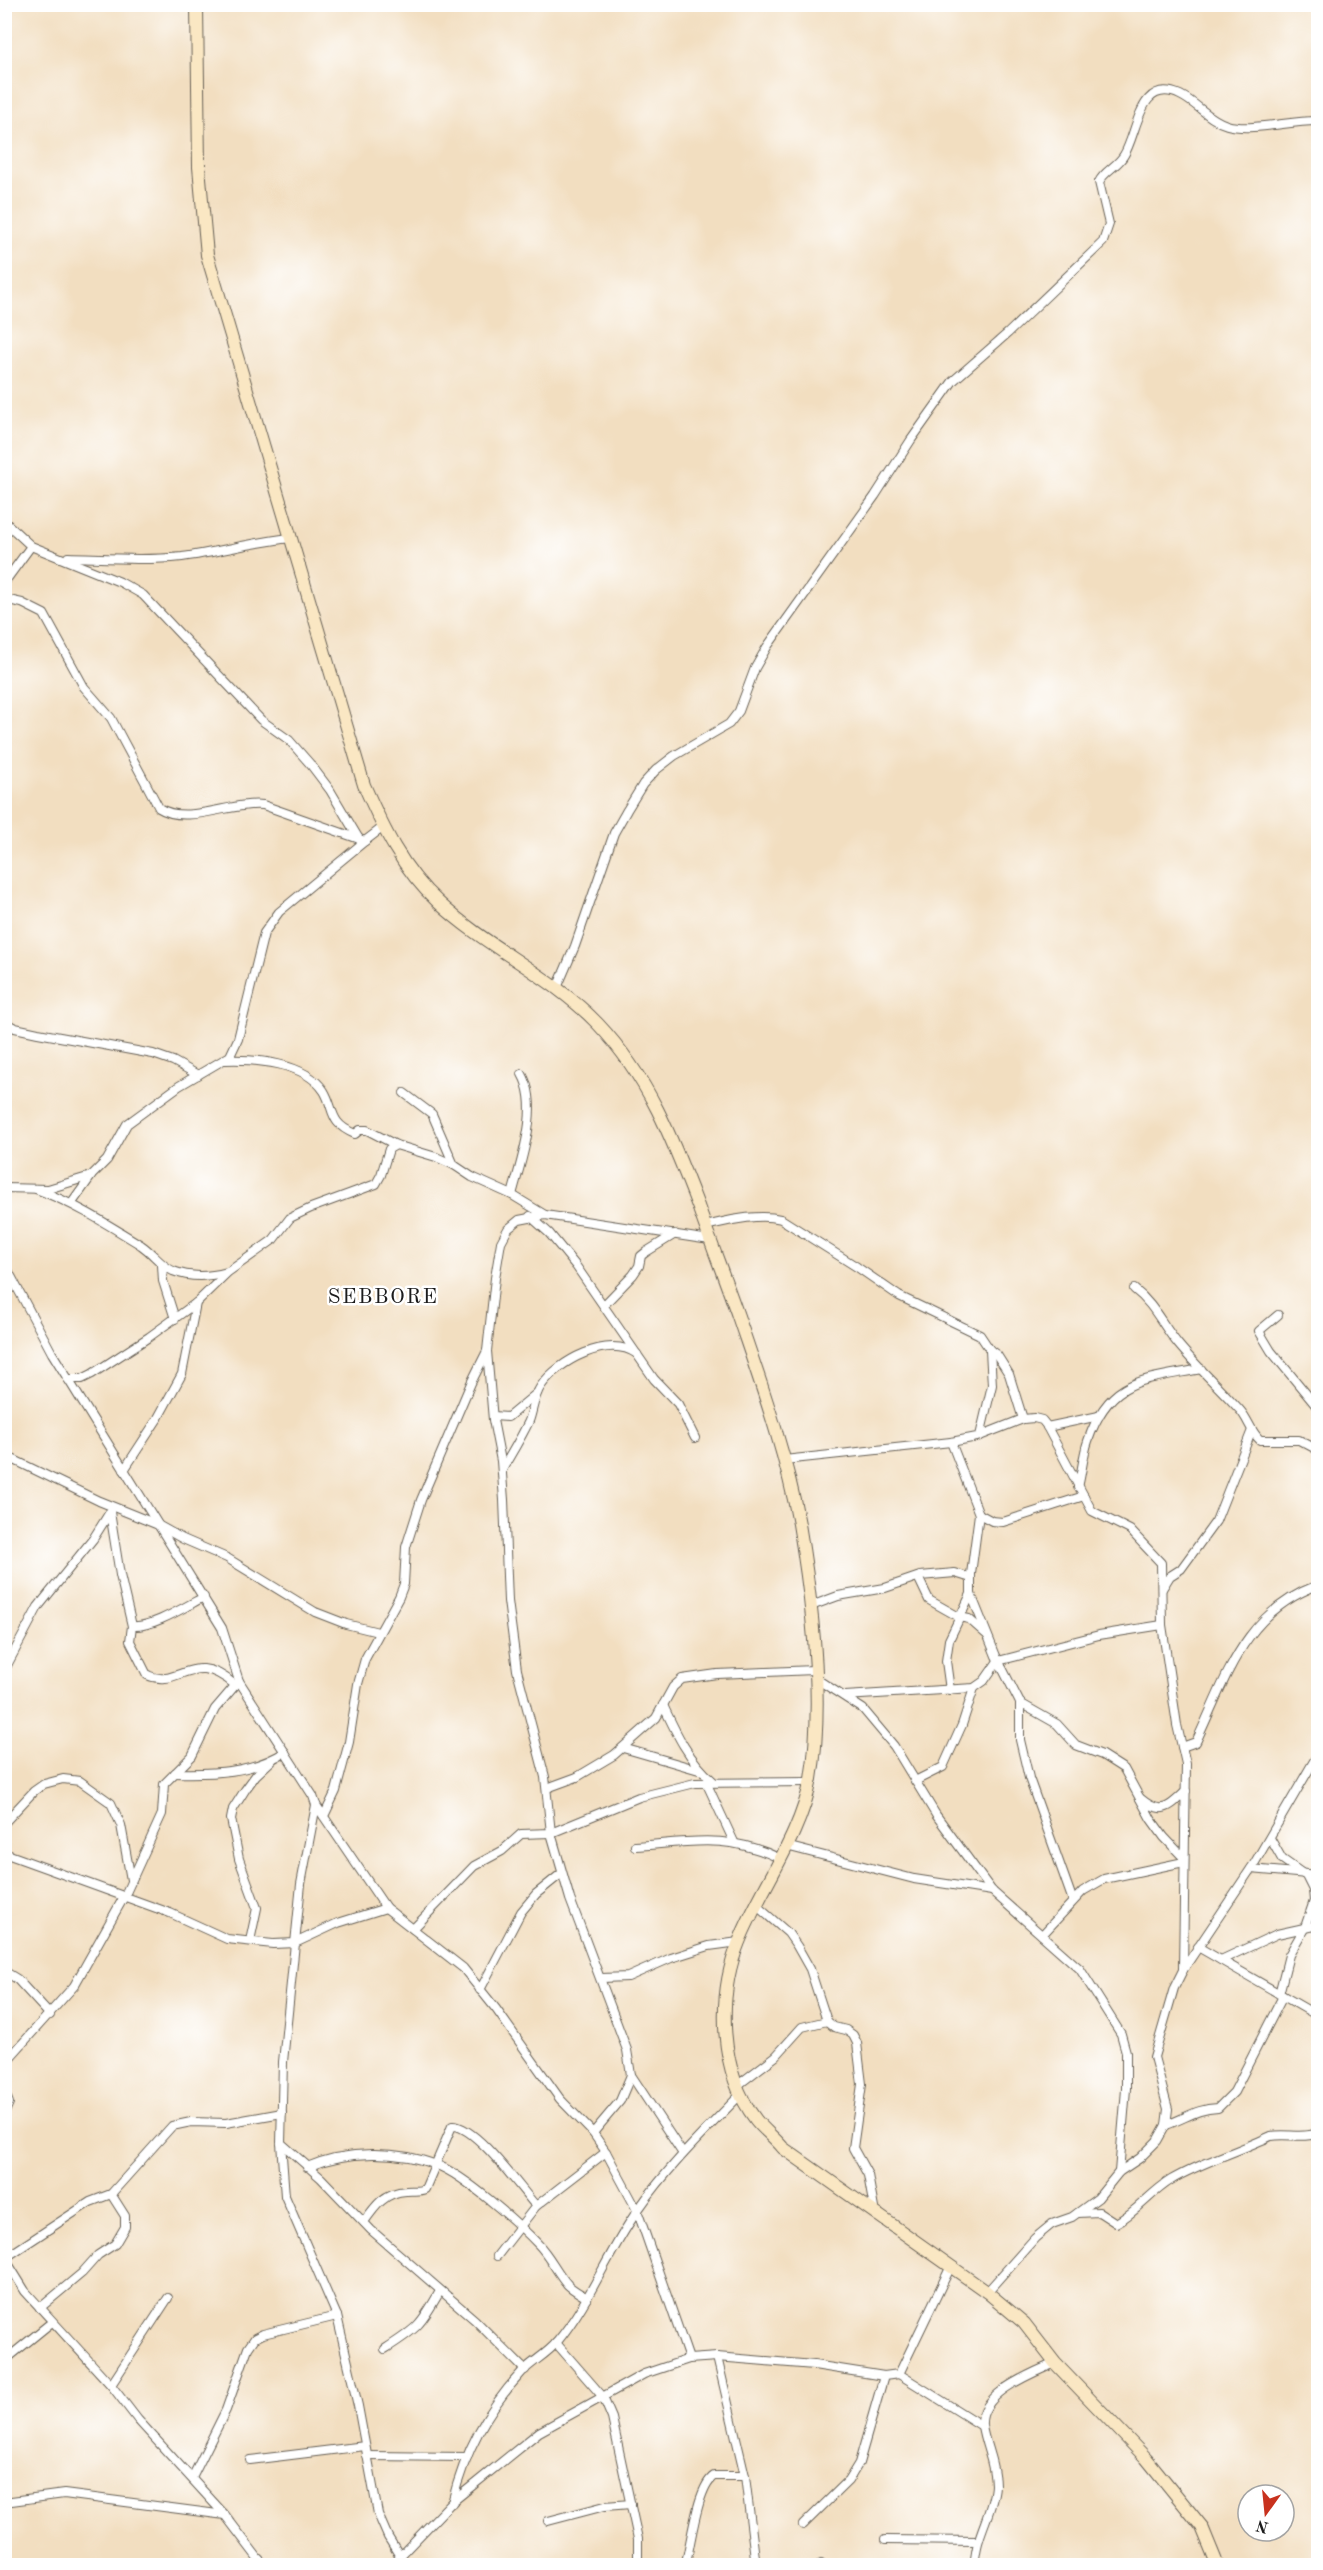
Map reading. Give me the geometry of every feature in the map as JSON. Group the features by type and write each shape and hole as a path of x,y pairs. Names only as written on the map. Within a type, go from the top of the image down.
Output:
{"main road":[{"path":"197,4 199,167 207,255 344,723 364,784 382,828 408,868 438,903 557,988 593,1020 636,1071 669,1130 747,1341 784,1461 799,1522 811,1606 814,1747 810,1782 799,1822 739,1942 728,1980 724,2007 726,2035 739,2090 756,2119 783,2148 987,2292 1024,2323 1055,2363 1146,2458 1202,2527 1218,2565"}],"street":[{"path":"557,988 575,946 614,833 643,784 674,756 729,724 739,711 751,678 767,647 875,496 953,381 1008,333 1104,242 1109,224 1099,182 1124,156 1143,105 1153,95 1167,91 1182,96 1214,120 1229,126 1318,121"},
{"path":"4,521 31,546 61,556 134,589 159,610 261,720 289,740 330,790 362,840"},
{"path":"61,556 154,559 183,557 291,538"},
{"path":"4,584 31,546"},
{"path":"4,599 22,603 44,614 84,687 111,718 159,808 169,814 233,808 248,803 263,805 362,840"},
{"path":"72,1203 107,1160 127,1124 179,1086 230,1056 238,1039 264,933 279,912 362,840 382,828"},
{"path":"4,1022 15,1028 38,1033 153,1054 173,1060 198,1075"},
{"path":"221,1061 242,1060 292,1069 320,1086 326,1093 335,1119 347,1131 355,1134 360,1130 367,1130 396,1145 416,1149 454,1165 472,1177 512,1195 545,1215"},
{"path":"512,1195 531,1105 528,1085 522,1074"},
{"path":"404,1093 432,1114 454,1165"},
{"path":"76,1391 82,1379 196,1303 228,1272 273,1240 290,1218 376,1184 389,1149 396,1145"},
{"path":"4,1188 48,1189 92,1176"},
{"path":"36,1189 72,1203 144,1247 162,1265 189,1275 209,1277 228,1272"},
{"path":"683,2154 631,2075 627,2050 562,1873 552,1833 547,1788 517,1670 508,1601 502,1470 493,1416 488,1351 501,1242 508,1229 519,1220 530,1216 545,1215 710,1240"},
{"path":"530,1216 564,1251 654,1379 678,1404 695,1438"},
{"path":"705,1226 735,1220 774,1217 781,1219 899,1296 980,1335 990,1350 997,1354 1009,1374 1023,1419"},
{"path":"604,1305 633,1275 639,1266 641,1256 675,1234"},
{"path":"4,1263 52,1353 222,1628 237,1683 285,1752 313,1796 316,1805 386,1908 463,1968 560,2099 593,2133 606,2152 637,2210 688,2359"},
{"path":"162,1265 163,1281 175,1319"},
{"path":"1134,1289 1152,1305 1177,1343 1213,1384 1241,1410 1260,1440 1299,1440 1318,1450"},
{"path":"124,1470 158,1418 182,1374 196,1303"},
{"path":"1278,1316 1259,1331 1271,1351 1318,1408"},
{"path":"493,1416 508,1417 537,1393 550,1376 585,1351 622,1348 639,1356"},
{"path":"980,1436 992,1385 990,1350"},
{"path":"324,1816 336,1791 349,1742 357,1684 365,1659 399,1597 404,1584 406,1547 433,1468 488,1351"},
{"path":"1078,1487 1088,1440 1111,1397 1128,1386 1167,1375 1201,1369"},
{"path":"68,1379 82,1379"},
{"path":"502,1470 527,1426 537,1393"},
{"path":"1047,1427 1099,1416"},
{"path":"784,1461 857,1450 951,1442 980,1436 1023,1419 1042,1420 1092,1511 1130,1530 1161,1563 1162,1626 1186,1764 1183,1970"},
{"path":"1162,1589 1170,1576 1181,1569 1216,1521 1252,1430"},
{"path":"951,1442 979,1514 971,1594 998,1661 1020,1703 1020,1740 1029,1778 1073,1901"},
{"path":"4,1455 111,1509 156,1524 226,1558 315,1612 346,1624 378,1632"},
{"path":"979,1514 992,1521 1003,1522 1084,1496"},
{"path":"111,1509 120,1575 132,1626 130,1641 147,1675 157,1678 210,1668 237,1683"},
{"path":"6,1666 38,1606 93,1539 111,1509"},
{"path":"956,1574 968,1567 973,1559"},
{"path":"811,1606 838,1596 885,1588 918,1577 956,1574 971,1578"},
{"path":"918,1577 929,1600 959,1617 969,1619 989,1637"},
{"path":"1182,1747 1196,1742 1234,1658 1254,1631 1289,1597 1318,1585"},
{"path":"950,1690 946,1660 949,1640 971,1594"},
{"path":"132,1626 138,1627 164,1617 204,1597"},
{"path":"845,1696 974,1688 984,1681 998,1661 1099,1635 1162,1626"},
{"path":"547,1788 577,1777 623,1748 656,1718 673,1687 682,1679 717,1674 814,1674 862,1709 894,1746 936,1815 992,1891 1080,1969 1121,2034 1126,2052 1126,2080 1119,2172"},
{"path":"4,2064 74,1986 125,1895 162,1814 164,1784 192,1756 215,1709 237,1683"},
{"path":"915,1781 943,1767 962,1725 974,1688"},
{"path":"1020,1703 1057,1724 1076,1745 1121,1766 1164,1838 1184,1860"},
{"path":"663,1706 699,1770 710,1781 734,1842"},
{"path":"623,1748 699,1770"},
{"path":"175,1773 253,1768 285,1752"},
{"path":"987,2292 1035,2238 1052,2224 1078,2213 1098,2198 1119,2172 1140,2158 1157,2141 1166,2125 1167,2109 1155,2057 1174,1988 1183,1970 1251,1869 1318,1754"},
{"path":"250,1941 257,1908 239,1859 231,1819 233,1809 256,1774 272,1760"},
{"path":"4,1823 34,1791 44,1784 63,1779 80,1781 111,1803 120,1825 131,1880"},
{"path":"413,1929 480,1861 502,1851 521,1834 552,1833 639,1797 710,1781 810,1782"},
{"path":"1136,1793 1156,1809 1161,1809 1175,1802 1186,1791"},
{"path":"316,1805 301,1884 283,2062 281,2143 285,2196 337,2316 366,2446 378,2514 388,2537 406,2565"},
{"path":"1166,2125 1183,2120 1200,2109 1218,2108 1233,2092 1281,1995 1289,1955 1305,1927 1314,1901 1313,1890 1302,1872 1282,1859 1270,1838"},
{"path":"635,1846 697,1841 734,1842 758,1848 781,1859"},
{"path":"786,1846 903,1876 992,1891"},
{"path":"4,1853 125,1895 227,1939 295,1943 338,1923 386,1908"},
{"path":"1042,1935 1083,1891 1104,1879 1184,1860"},
{"path":"1251,1869 1318,1875"},
{"path":"480,1990 521,1912 536,1894 562,1873"},
{"path":"757,1906 788,1933 797,1946 810,1969 827,2021 834,2027 846,2030 853,2035 857,2043 862,2084 853,2148 868,2175 875,2215"},
{"path":"1221,1960 1277,1934 1318,1924"},
{"path":"602,1978 628,1977 671,1958 709,1946 739,1942"},
{"path":"1198,1947 1318,2016"},
{"path":"4,1971 16,1979 50,2015"},
{"path":"452,2503 460,2470 482,2423 504,2393 525,2370 556,2343 587,2298 637,2210 739,2090 776,2056 802,2027 827,2021"},
{"path":"593,2133 620,2101 631,2075"},
{"path":"4,2090 9,2103 4,2114"},
{"path":"266,2565 257,2557 225,2515 138,2420 111,2385 25,2291 5,2257 90,2202 111,2194 172,2126 191,2122 226,2124 282,2113"},
{"path":"364,2222 378,2203 389,2194 425,2189 452,2126 462,2127 482,2143 536,2206"},
{"path":"1078,2213 1099,2212 1116,2223 1127,2217 1158,2188 1175,2178 1271,2136 1286,2134 1308,2136 1318,2133"},
{"path":"281,2143 364,2222 475,2320 525,2370"},
{"path":"497,2256 536,2206 606,2152"},
{"path":"308,2167 326,2158 360,2154 403,2157 434,2164 459,2178 519,2226 538,2244 568,2284 587,2298"},
{"path":"40,2308 82,2273 98,2255 115,2244 122,2234 125,2216 111,2194"},
{"path":"899,2374 950,2268"},
{"path":"385,2349 415,2330 424,2320 440,2291"},
{"path":"111,2385 168,2298"},
{"path":"192,2478 226,2410 248,2348 255,2338 337,2316"},
{"path":"4,2361 52,2322"},
{"path":"556,2343 603,2397 612,2418 632,2504 638,2539 639,2565"},
{"path":"717,2357 745,2476 756,2565"},
{"path":"400,2554 452,2503 539,2432 644,2374 688,2359 717,2357 814,2365 884,2376 899,2374 982,2426"},
{"path":"974,2565 978,2541 985,2525 995,2487 993,2462 982,2426 985,2414 1000,2391 1055,2363"},
{"path":"803,2525 848,2481 859,2463 884,2376"},
{"path":"250,2460 366,2446"},
{"path":"367,2456 467,2457"},
{"path":"685,2565 698,2506 710,2479 714,2476 745,2476"},
{"path":"4,2502 64,2494 225,2515"},
{"path":"548,2521 605,2506 632,2504"},
{"path":"885,2540 978,2541"}],"district":[{"name":"SEBBORE","path":"383,1297"}]}
